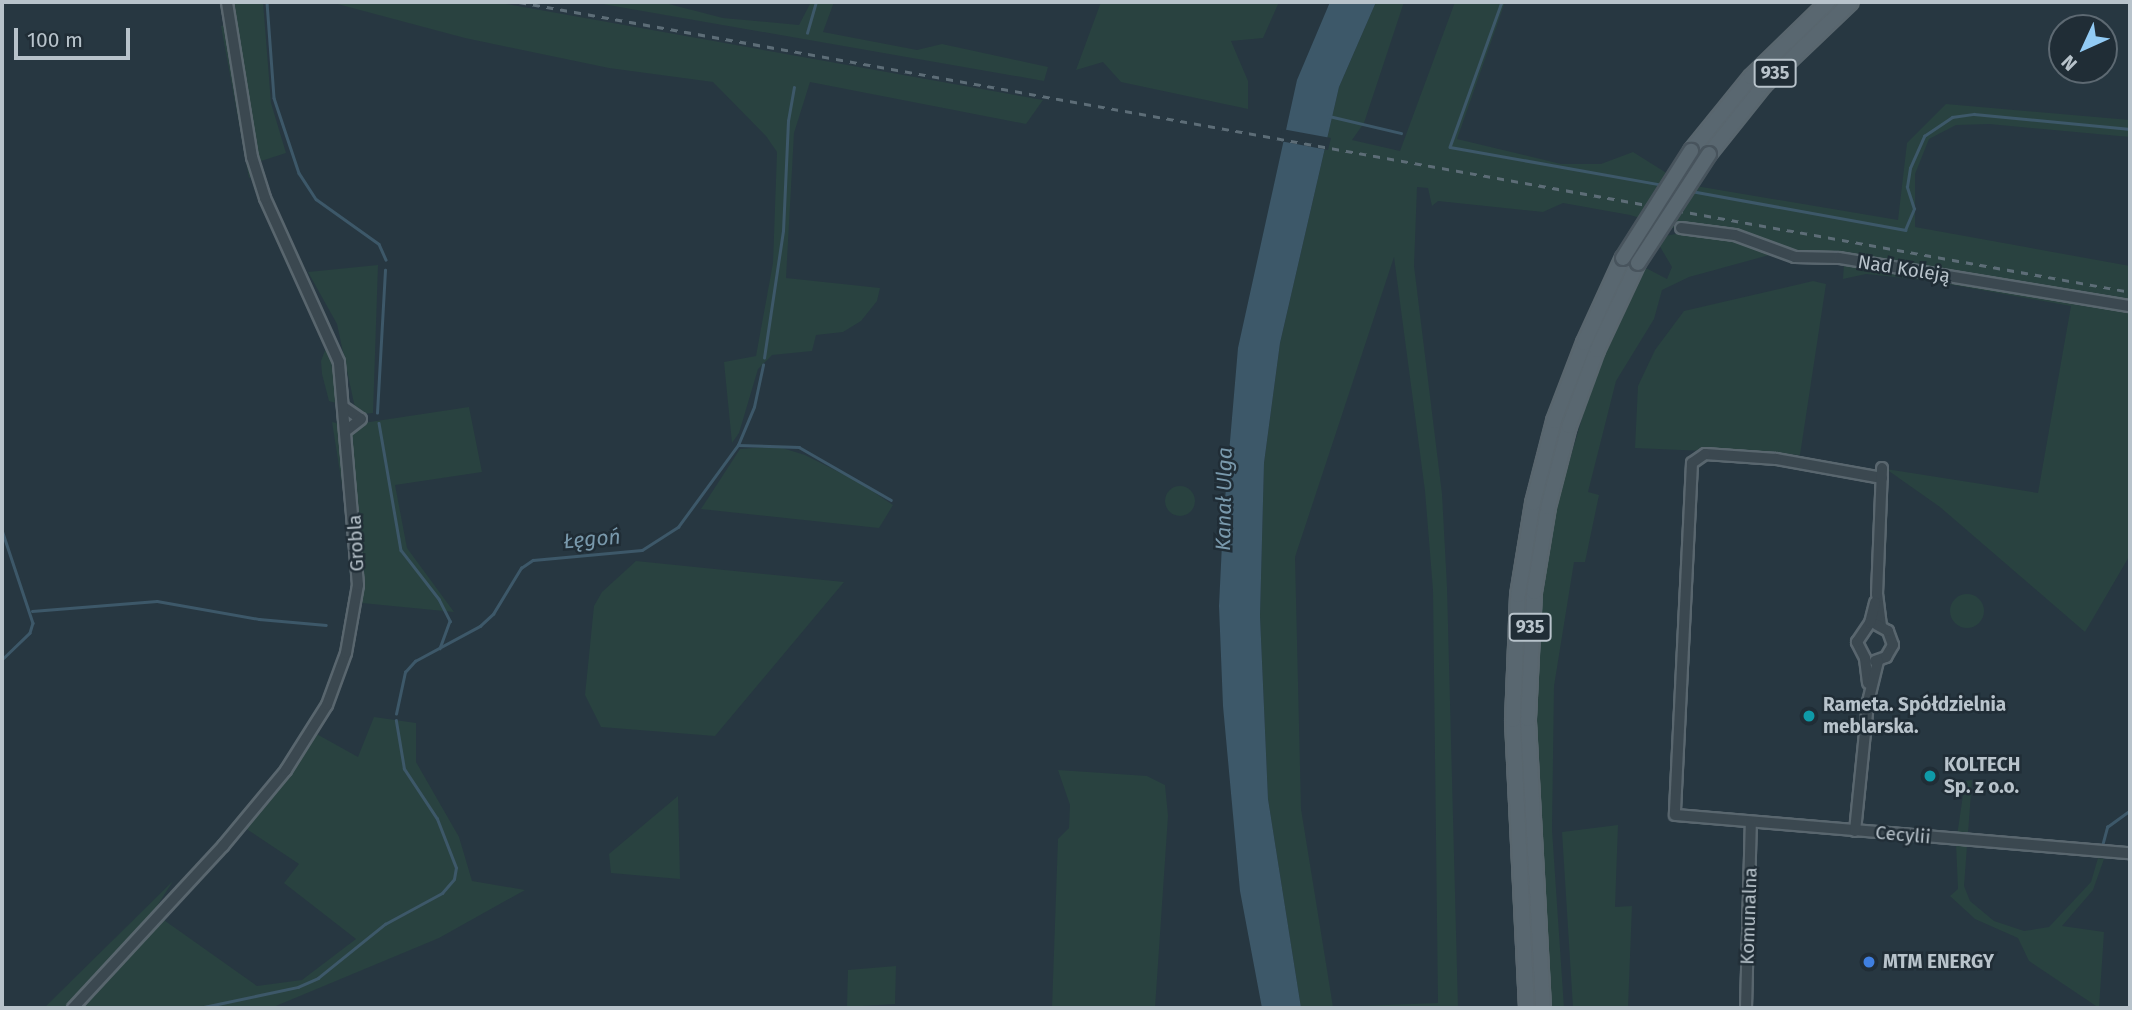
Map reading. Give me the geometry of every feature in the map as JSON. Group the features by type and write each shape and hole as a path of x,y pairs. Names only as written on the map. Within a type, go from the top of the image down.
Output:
{"main road":[{"name":"935","path":"1527,1008 1513,720 1518,595 1533,503 1555,421 1584,343 1691,151 1751,77 1828,2"},
{"name":"935","path":"1543,1008 1528,719 1534,592 1548,507 1569,426 1630,261 1764,85 1851,2"}],"street":[{"name":"Grobla","path":"73,1008 223,846 286,771 327,705 346,653 358,585 347,430 361,419 345,408 339,362 265,198 252,157 227,2"},
{"name":"Nad Koleją","path":"1681,228 1735,235 1795,257 1839,258 2130,306"},
{"name":"Cecylii","path":"1877,594 1882,473 1776,459 1705,454 1692,463 1675,816 2130,853"},
{"path":"1868,702 1865,659 1857,642 1867,626 1877,594"},
{"path":"1855,831 1868,702 1878,661 1892,645 1890,634 1881,626 1877,594"},
{"path":"1867,626 1881,626"},
{"path":"1865,659 1878,661"},
{"name":"Komunalna","path":"1746,1008 1752,823"}],"green space":[{"path":"231,2 263,2 271,103 286,153 258,162"},
{"path":"330,2 495,2 1043,100 1026,124 810,82 794,133 786,278 880,288 877,301 861,321 843,332 816,335 812,351 772,355 758,369 739,433 732,443 724,362 756,356 773,263 777,152 766,136 713,82 609,68 465,38"},
{"path":"591,2 661,2 723,18 799,25 811,2 834,2 823,32 917,50 942,44 1048,67 1044,81"},
{"path":"1101,2 1279,2 1263,38 1231,41 1248,81 1248,109 1121,82 1103,62 1076,70"},
{"path":"1376,2 1404,2 1364,123 1352,140 1400,151 1455,2 1505,2 1457,139 1561,164 1601,164 1633,152 1684,184 1898,220 1907,143 1946,104 2130,120 2130,137 1989,124 1956,125 1929,139 1915,174 1915,227 2130,266 2130,555 2085,632 1940,507 1886,469 2038,493 2071,306 1931,281 1866,274 1843,279 1844,263 1773,254 1689,277 1662,290 1654,319 1616,381 1588,492 1599,495 1585,562 1574,562 1554,686 1552,830 1564,1008 1547,1008 1531,681 1549,530 1594,378 1646,268 1667,279 1672,267 1659,245 1665,236 1687,232 1630,215 1563,203 1543,212 1438,201 1432,206 1428,188 1417,187 1414,266 1442,494 1447,587 1458,1008 1301,1008 1268,799 1260,616 1264,463 1280,343 1339,87","holes":["1394,257 1425,491 1433,590 1438,1003 1333,1007 1301,809 1295,557"]},
{"path":"226,25 254,176 249,178 221,26"},
{"path":"378,265 373,413 362,414 355,408 337,324 308,272"},
{"path":"1813,281 1826,284 1800,455 1635,448 1638,386 1655,350 1684,311"},
{"path":"327,345 339,404 329,401 322,374 321,361"},
{"path":"469,407 482,472 395,485 407,548 454,612 362,603 351,431 363,423"},
{"path":"332,422 341,424 347,478 342,485"},
{"path":"776,446 805,455 859,482 893,505 879,528 701,509 740,449"},
{"path":"1180,486 1191,490 1195,501 1191,512 1180,516 1169,512 1165,501 1169,490"},
{"path":"636,561 844,582 715,736 601,727 585,695 594,606 602,592"},
{"path":"1967,594 1979,599 1984,611 1979,623 1967,628 1955,623 1950,611 1955,599"},
{"path":"374,717 416,723 416,762 459,837 472,881 525,890 439,938 271,1008 80,1008 161,918 257,986 302,980 356,939 284,883 299,864 245,828 313,732 358,757"},
{"path":"1058,770 1147,776 1165,785 1168,816 1155,1008 1052,1008 1058,839 1069,828 1070,805"},
{"path":"1972,780 1964,886 1970,901 1994,921 2024,931 2049,927 2091,882 2098,858 2104,859 2093,890 2062,926 2104,932 2099,1008 2029,961 2018,938 1975,919 1950,896 1958,889 1956,843 1965,781"},
{"path":"678,796 680,879 611,873 609,854"},
{"path":"1618,825 1615,907 1632,906 1628,1008 1573,1008 1562,832"},
{"path":"173,881 146,923 75,1002 67,1008 44,1008"},
{"path":"896,966 895,1004 847,1007 848,970"}],"water":[{"path":"1330,2 1376,2 1339,87 1280,343 1264,463 1260,616 1268,799 1301,1008 1262,1008 1240,891 1223,706 1219,606 1223,523 1238,348 1297,80"}],"pier":[{"path":"1282,129 1331,138 1328,150 1280,141"}],"waterway":[{"path":"267,2 274,98 299,173 316,199 379,244 386,260"},
{"name":"Łęgoń","path":"807,33 816,2"},
{"path":"1502,2 1450,147 1664,185"},
{"name":"Łęgoń","path":"764,358 783,231 788,121 794,88"},
{"path":"1691,191 1905,230 1914,209 1907,187 1910,168 1924,136 1952,117 1974,114 2130,129"},
{"path":"1329,116 1401,133"},
{"path":"377,413 385,270"},
{"name":"Łęgoń","path":"396,714 405,672 415,661 480,626 493,614 521,568 533,560 642,550 678,527 738,445 754,407 763,365"},
{"path":"379,423 401,550 439,599 450,621 440,648"},
{"path":"738,445 799,447 891,500"},
{"path":"2,530 33,623 30,633 2,660"},
{"path":"32,611 157,601 259,619 326,625"},
{"name":"Łęgoń","path":"199,1008 298,987 318,978 385,924 442,893 454,879 456,868 437,819 404,769 396,721"},
{"path":"2102,846 2107,827 2130,810"}],"railway":[{"path":"519,2 2130,292"}],"place":[{"name":"Rameta. Spółdzielnia meblarska.","path":"1809,716"},
{"name":"KOLTECH Sp. z o.o.","path":"1930,776"},
{"name":"MTM ENERGY","path":"1869,962"}],"water label":[{"name":"Kanał Ulga","path":"1224,499"}]}
